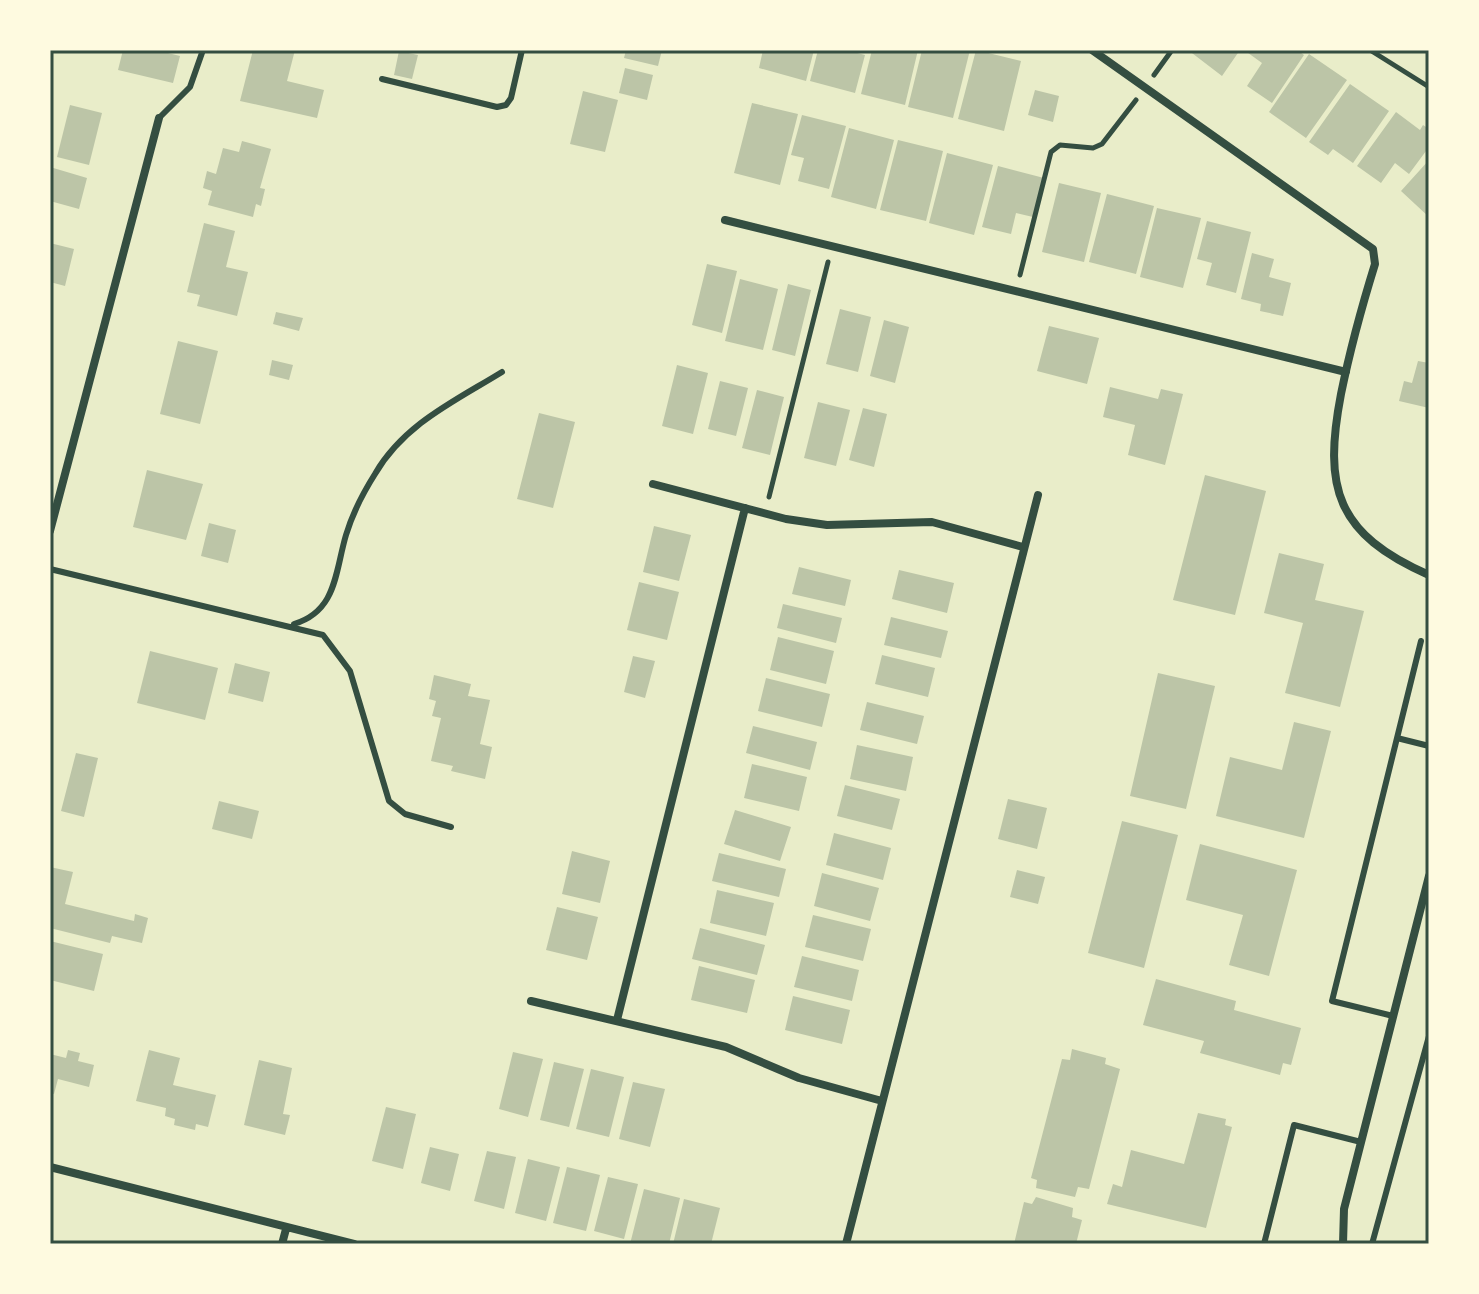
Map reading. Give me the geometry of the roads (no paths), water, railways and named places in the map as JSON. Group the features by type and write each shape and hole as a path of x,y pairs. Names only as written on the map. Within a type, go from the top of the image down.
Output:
{"street":[{"path":"1092,50 1373,249 1375,264 1346,372 1332,449 1332,467 1342,504 1360,528 1385,551 1429,575"},
{"path":"50,531 159,118"},
{"path":"725,220 1346,372"},
{"path":"653,484 765,513 827,525 932,522 1023,547"},
{"path":"846,1244 1038,495"},
{"path":"617,1020 745,508"},
{"path":"1343,1244 1344,1209 1429,876"},
{"path":"531,1001 726,1047 799,1078 882,1101"},
{"path":"50,1167 354,1244"},
{"path":"282,1244 286,1229"}],"lane":[{"path":"159,118 190,87 203,50"},
{"path":"382,79 497,107 506,105 511,98 522,50"},
{"path":"290,625 306,620 330,599 346,535 364,495 387,457 437,409 502,372"},
{"path":"50,569 323,635 350,671 389,801 405,814 451,827"},
{"path":"1393,1016 1332,1001 1421,641"},
{"path":"1397,738 1429,746"},
{"path":"1372,1244 1429,1036"},
{"path":"1264,1244 1294,1125 1361,1142"}]}
